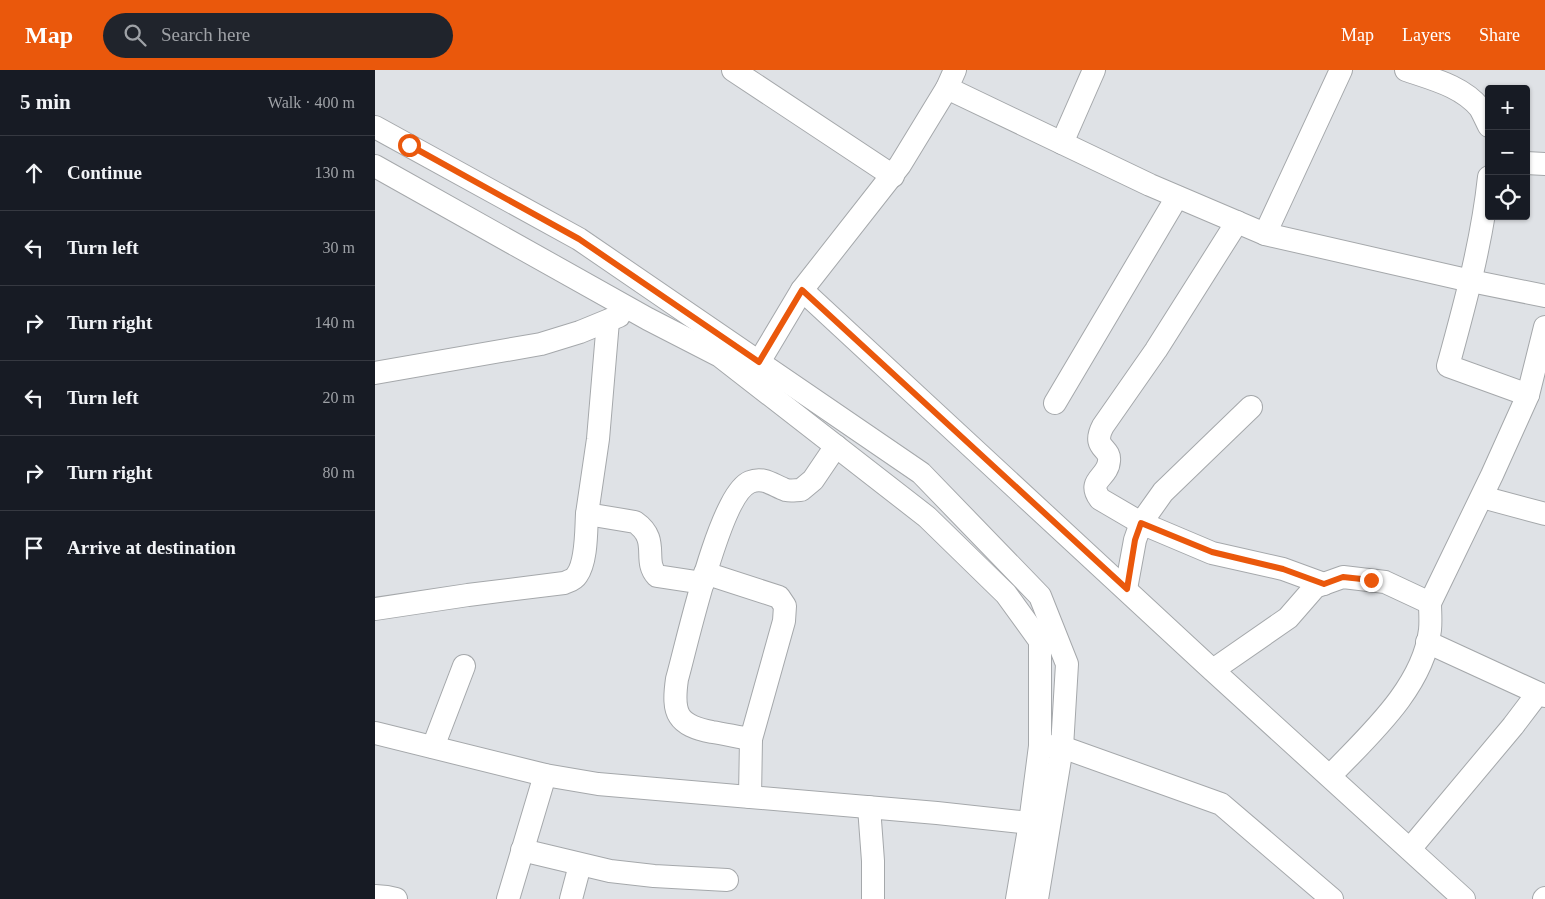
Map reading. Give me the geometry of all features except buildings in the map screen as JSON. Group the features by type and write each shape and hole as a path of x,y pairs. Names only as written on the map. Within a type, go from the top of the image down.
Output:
{"street":[{"path":"733,70 893,176"},
{"path":"1062,144 1094,70"},
{"path":"1265,234 1341,70"},
{"path":"1408,70 1450,86 1480,109 1485,118"},
{"path":"759,362 802,290 901,165 951,79 1062,144 1265,234 1545,296"},
{"path":"375,127 579,239 921,473 1040,596 1067,664 1062,747 1037,899"},
{"path":"1530,163 1545,164"},
{"path":"375,166 633,311 720,356 927,516 1007,594 1040,641 1039,746 1017,899"},
{"path":"1055,403 1177,196"},
{"path":"1485,208 1471,281 1448,366 1528,395"},
{"path":"1237,222 1156,350 1099,433 1100,443 1110,460 1108,467 1095,485 1095,492 1100,499 1141,523 1212,552 1283,569 1324,584"},
{"path":"802,290 1464,899"},
{"path":"375,372 541,344 580,332 633,311"},
{"path":"375,609 564,583 573,580 578,574 582,564 598,440 608,321"},
{"path":"1330,776 1375,729 1407,688 1423,658 1430,630 1430,603 1528,395 1545,327"},
{"path":"1127,589 1135,540 1141,523 1163,492 1251,407"},
{"path":"751,739 697,729 684,723 679,717 675,694 677,680 704,578 728,512 740,489 748,483 757,480 769,482 786,490 801,490 813,480 836,446"},
{"path":"1481,497 1545,514"},
{"path":"587,514 635,522 647,533 651,544 651,566 657,576 704,578 779,597 785,606 784,621 751,739 750,797"},
{"path":"1213,670 1288,618 1315,587 1343,577 1385,582 1430,603"},
{"path":"1410,849 1541,694 1427,642"},
{"path":"433,747 464,666"},
{"path":"375,733 545,775 598,784 869,807 1029,823"},
{"path":"1039,746 1062,747 1221,804 1332,899"},
{"path":"507,899 545,775"},
{"path":"869,807 873,861 873,899"},
{"path":"522,850 610,871 655,876 727,880"},
{"path":"571,899 580,865"},
{"path":"375,896 387,896 396,899"}],"route":[{"path":"409,145 579,239 759,362 802,290 1127,589 1135,540 1141,523 1212,552 1283,569 1324,584 1343,577 1371,580"}]}
